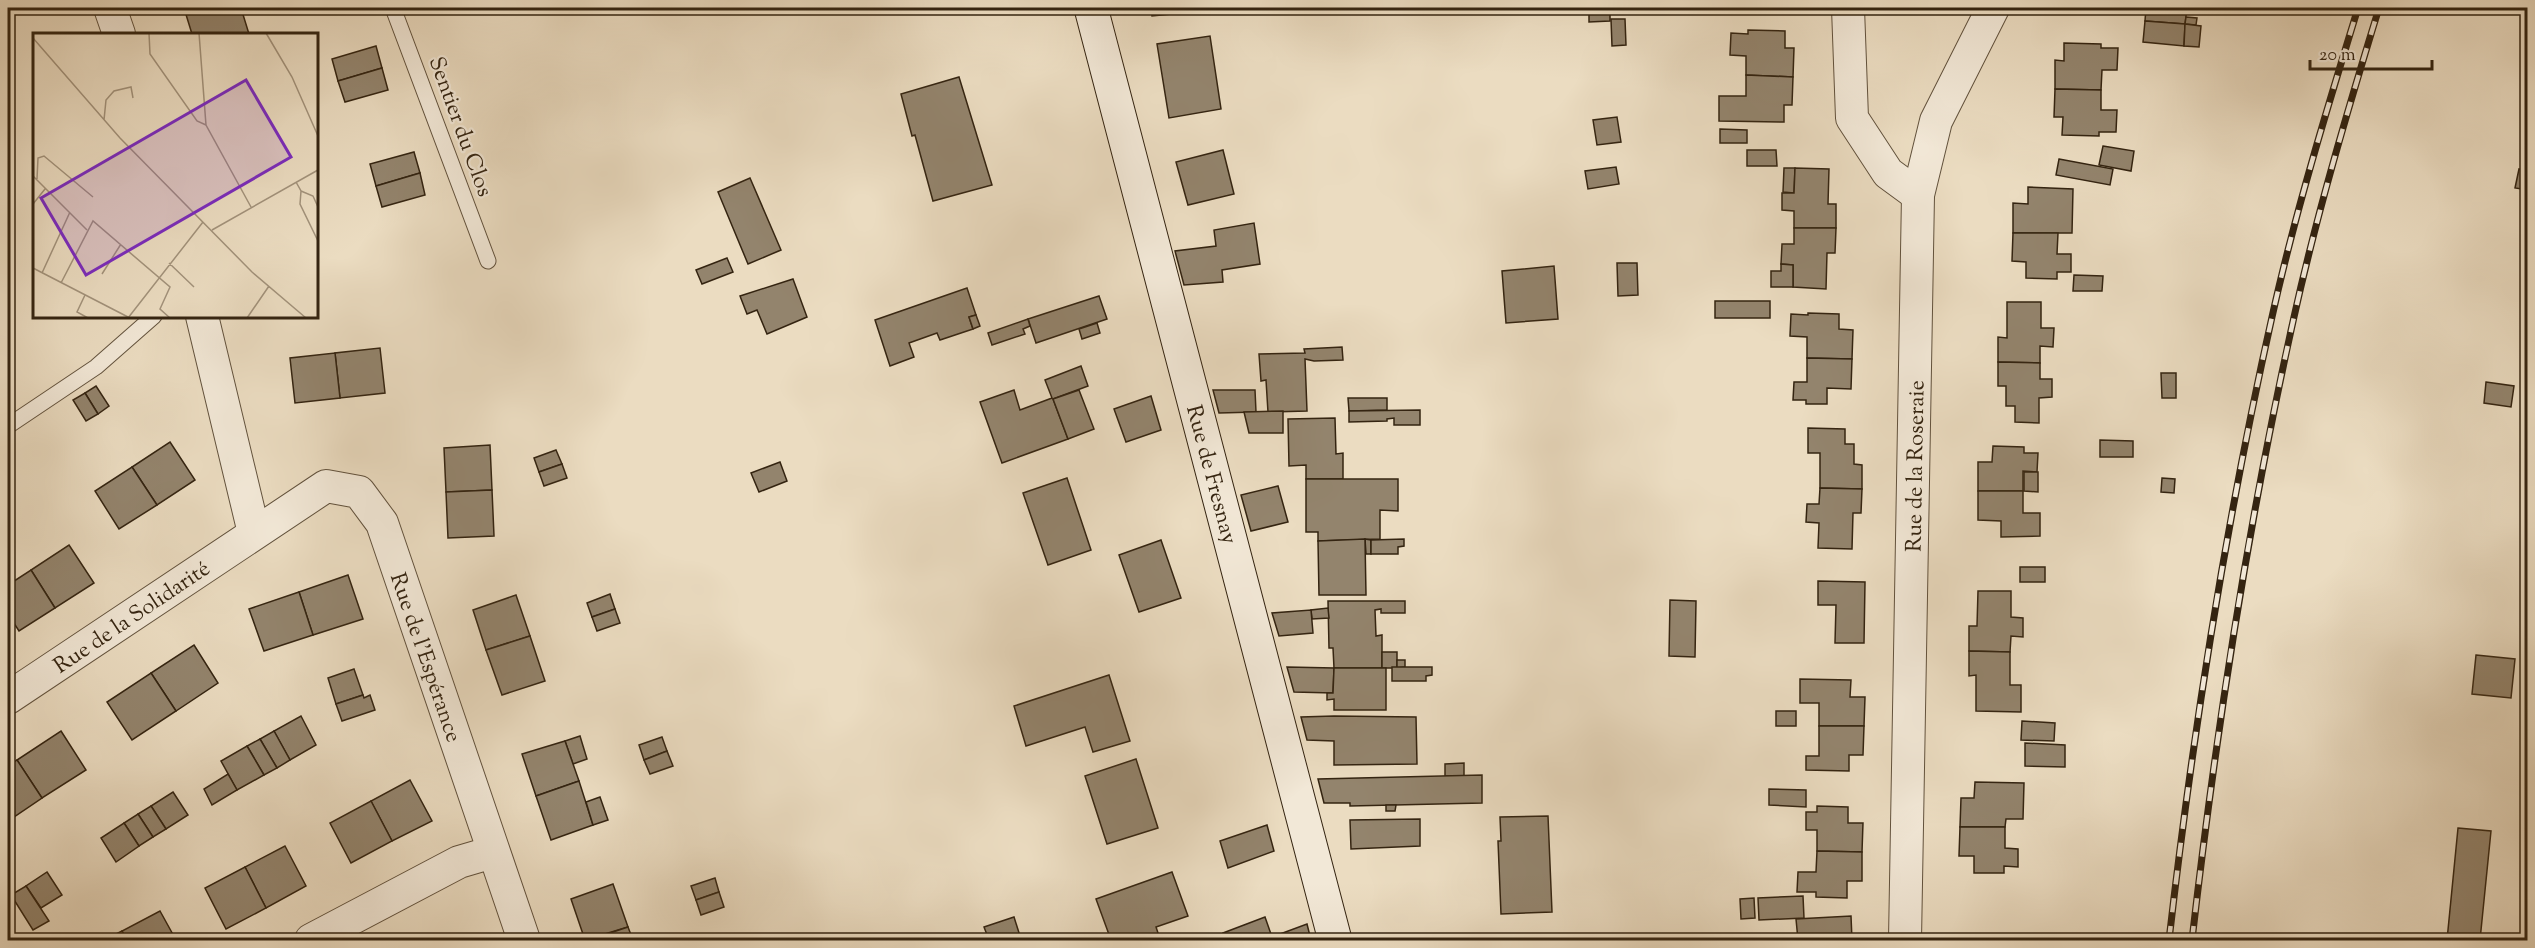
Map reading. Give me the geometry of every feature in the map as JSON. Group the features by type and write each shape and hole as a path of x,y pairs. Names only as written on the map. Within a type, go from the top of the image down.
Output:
{"street":[{"path":"110,8 118,33"},
{"name":"Rue de Fresnay","path":"1091,8 1335,940"},
{"path":"1848,8 1852,118 1888,173 1918,195"},
{"name":"Rue de la Roseraie","path":"1905,940 1918,195 1936,122 1993,8"},
{"path":"202,318 254,533"},
{"name":"Rue de l'Espérance","path":"254,533 326,486 359,492 382,524 524,940"},
{"name":"Rue de la Solidarité","path":"8,698 254,533"},
{"path":"311,940 459,862 494,852"}],"lane":[{"name":"Sentier du Clos","path":"393,8 488,261"},
{"path":"8,426 96,367 152,318"}],"building":[{"path":"184,8 241,8 249,33 192,33"},
{"path":"1151,8 1202,8 1202,11 1152,16"},
{"path":"1589,8 1610,8 1610,21 1589,22"},
{"path":"2146,8 2187,8 2185,24 2145,21"},
{"path":"2186,17 2197,18 2196,25 2185,24"},
{"path":"1611,19 1625,19 1626,45 1612,46"},
{"path":"2145,21 2185,24 2184,46 2143,42"},
{"path":"2185,24 2201,26 2199,47 2184,46"},
{"path":"1748,30 1785,31 1785,48 1794,48 1793,77 1746,75 1746,56 1730,55 1731,33 1748,34"},
{"path":"1210,36 1221,109 1169,118 1157,44"},
{"path":"2064,43 2101,44 2101,48 2118,48 2117,70 2102,70 2101,90 2055,89 2055,60 2064,61"},
{"path":"376,46 382,68 338,81 332,59"},
{"path":"382,68 388,90 345,102 338,81"},
{"path":"1746,75 1793,77 1792,105 1784,105 1784,122 1719,121 1719,96 1746,96"},
{"path":"959,77 992,185 933,201 901,94"},
{"path":"2055,89 2101,90 2101,110 2117,110 2116,132 2099,132 2099,136 2062,135 2063,117 2054,117"},
{"path":"1617,117 1621,142 1597,145 1593,120"},
{"path":"1720,129 1747,130 1747,143 1720,143"},
{"path":"2103,146 2134,151 2131,171 2099,165"},
{"path":"1223,150 1234,194 1188,205 1176,162"},
{"path":"1747,150 1776,150 1777,166 1747,166"},
{"path":"414,152 420,173 376,186 370,164"},
{"path":"2059,159 2113,169 2110,185 2056,175"},
{"path":"1616,167 1619,184 1588,189 1585,171"},
{"path":"1784,168 1795,168 1794,193 1783,192"},
{"path":"1795,168 1829,169 1828,204 1836,204 1836,228 1794,228 1794,211 1782,210 1782,193 1794,193"},
{"path":"2519,169 2528,171 2528,190 2515,188"},
{"path":"420,173 425,195 382,207 376,186"},
{"path":"750,178 781,250 748,264 718,192"},
{"path":"2028,187 2073,189 2072,233 2013,233 2013,203 2028,204"},
{"path":"1254,223 1260,264 1222,270 1223,282 1184,285 1175,251 1216,246 1214,230"},
{"path":"1794,228 1836,228 1835,253 1827,253 1826,289 1793,287 1793,265 1781,264 1782,244 1794,244"},
{"path":"2013,233 2058,233 2057,254 2071,254 2071,272 2057,272 2057,279 2026,278 2026,262 2012,261"},
{"path":"727,258 733,272 702,284 696,270"},
{"path":"1617,263 1637,263 1638,295 1618,296"},
{"path":"1781,264 1793,265 1793,287 1771,287 1771,271 1781,271"},
{"path":"1554,266 1558,319 1506,323 1502,271"},
{"path":"2074,275 2103,276 2102,291 2073,291"},
{"path":"793,279 807,317 767,334 757,310 747,314 740,296"},
{"path":"967,288 976,315 969,317 973,329 940,340 937,333 909,343 914,357 890,366 875,320"},
{"path":"1099,296 1107,319 1036,343 1028,319"},
{"path":"1715,301 1770,301 1770,318 1715,318"},
{"path":"2007,302 2041,302 2041,328 2054,328 2053,347 2040,346 2040,363 1998,362 1998,337 2007,338"},
{"path":"1808,313 1839,314 1839,329 1853,330 1852,359 1807,358 1807,337 1790,336 1791,314 1808,315"},
{"path":"976,315 980,326 973,329 969,317"},
{"path":"1028,319 1030,326 1023,329 1025,334 992,345 988,333"},
{"path":"1097,323 1100,333 1082,339 1079,329"},
{"path":"1342,347 1343,360 1305,359 1307,411 1268,412 1266,380 1261,381 1259,354 1305,353 1304,349"},
{"path":"380,348 385,393 340,398 335,353"},
{"path":"335,353 340,398 295,403 290,358"},
{"path":"1807,358 1852,359 1851,389 1827,388 1827,404 1806,404 1806,400 1793,400 1794,382 1807,382"},
{"path":"1998,362 2040,363 2040,379 2052,379 2052,397 2039,398 2039,423 2015,422 2015,406 2006,406 2006,386 1998,386"},
{"path":"1081,366 1088,386 1053,399 1068,439 1002,463 980,402 1014,390 1020,410 1052,398 1045,380"},
{"path":"2161,373 2176,373 2176,398 2162,398"},
{"path":"2486,382 2514,386 2511,407 2484,403"},
{"path":"96,386 109,406 98,414 85,393"},
{"path":"1079,390 1094,429 1068,439 1053,399"},
{"path":"1213,390 1255,390 1256,412 1219,413"},
{"path":"85,393 98,414 86,421 73,400"},
{"path":"1151,396 1161,430 1126,442 1114,409"},
{"path":"1348,398 1387,398 1387,410 1349,411"},
{"path":"1420,410 1420,425 1394,425 1394,418 1387,419 1387,421 1349,422 1349,411"},
{"path":"1283,411 1283,433 1249,433 1244,412"},
{"path":"1335,418 1336,454 1343,453 1343,479 1306,479 1306,465 1289,466 1288,419"},
{"path":"1808,428 1845,429 1845,444 1854,444 1854,464 1862,465 1862,489 1820,488 1820,453 1808,453"},
{"path":"2100,440 2133,441 2133,457 2100,457"},
{"path":"170,442 195,480 157,505 132,467"},
{"path":"490,445 492,490 446,492 444,448"},
{"path":"1993,446 2024,447 2024,453 2038,453 2037,472 2023,471 2023,491 1978,491 1978,462 1992,462"},
{"path":"556,450 562,464 539,472 534,458"},
{"path":"780,462 787,481 759,492 751,473"},
{"path":"562,464 567,478 544,486 539,472"},
{"path":"132,467 157,505 119,529 95,491"},
{"path":"2024,472 2038,472 2038,492 2024,491"},
{"path":"1067,478 1091,550 1048,565 1023,493"},
{"path":"2162,478 2175,479 2174,493 2161,492"},
{"path":"1306,479 1398,479 1398,511 1380,510 1380,539 1318,541 1318,532 1306,532"},
{"path":"1278,486 1288,522 1251,531 1241,495"},
{"path":"1820,488 1862,489 1861,513 1853,513 1852,549 1818,548 1819,523 1806,522 1807,504 1819,504"},
{"path":"492,490 494,536 448,538 446,492"},
{"path":"1978,491 2023,491 2023,513 2040,513 2040,536 2001,537 2001,521 1978,520"},
{"path":"1365,539 1371,540 1371,554 1366,554"},
{"path":"1365,539 1366,595 1319,595 1318,541"},
{"path":"1404,539 1404,546 1398,547 1398,554 1371,554 1371,540"},
{"path":"1161,540 1181,598 1139,612 1119,555"},
{"path":"69,545 94,583 55,608 31,570"},
{"path":"2020,567 2045,567 2045,582 2020,582"},
{"path":"31,570 55,608 19,631 8,614 8,585"},
{"path":"348,575 363,619 313,635 299,592"},
{"path":"1818,581 1865,582 1864,643 1835,643 1836,605 1818,605"},
{"path":"1978,591 2011,591 2011,617 2023,618 2023,637 2011,636 2010,652 1969,651 1969,626 1977,626"},
{"path":"299,592 313,635 264,651 249,609"},
{"path":"610,594 615,609 592,617 587,603"},
{"path":"516,595 530,636 486,650 473,610"},
{"path":"1670,600 1696,601 1695,657 1669,656"},
{"path":"1328,601 1405,601 1405,613 1381,613 1381,609 1375,610 1376,636 1382,635 1382,668 1334,668 1333,648 1329,648"},
{"path":"1328,608 1329,618 1312,619 1311,610"},
{"path":"615,609 620,623 597,631 592,617"},
{"path":"1311,610 1313,633 1279,636 1272,613"},
{"path":"530,636 545,681 502,695 486,650"},
{"path":"194,645 218,683 176,711 151,673"},
{"path":"1969,651 2010,652 2010,685 2021,685 2021,712 1976,711 1976,675 1969,676"},
{"path":"1382,652 1397,652 1397,668 1382,668"},
{"path":"2476,655 2515,659 2511,698 2472,694"},
{"path":"1397,660 1405,660 1405,667 1397,668"},
{"path":"1287,667 1334,668 1333,693 1294,692"},
{"path":"1392,667 1432,667 1432,675 1426,676 1426,681 1392,681"},
{"path":"1334,668 1386,668 1386,710 1334,710 1334,699 1327,700 1327,693 1333,693"},
{"path":"354,669 363,695 336,704 328,678"},
{"path":"151,673 176,711 132,740 107,702"},
{"path":"1109,675 1130,741 1093,752 1085,727 1026,746 1014,706"},
{"path":"1800,679 1851,680 1850,697 1865,697 1864,726 1819,726 1819,703 1800,703"},
{"path":"363,695 364,698 370,695 375,710 342,721 336,704"},
{"path":"1776,711 1796,711 1796,726 1776,726"},
{"path":"301,716 316,745 290,760 274,731"},
{"path":"1301,717 1416,717 1417,764 1334,765 1334,741 1307,740"},
{"path":"2022,721 2055,723 2054,741 2021,740"},
{"path":"1819,726 1864,726 1863,755 1849,755 1849,771 1806,770 1806,756 1819,756"},
{"path":"61,731 86,770 42,798 17,760"},
{"path":"274,731 290,760 277,768 260,739"},
{"path":"580,736 587,759 573,764 565,741"},
{"path":"662,737 667,751 644,760 639,745"},
{"path":"260,739 277,768 264,775 247,746"},
{"path":"565,741 579,781 536,796 522,754"},
{"path":"2025,743 2065,745 2065,767 2025,766"},
{"path":"247,746 264,775 237,790 221,761"},
{"path":"667,751 673,766 650,774 644,760"},
{"path":"1136,759 1158,828 1107,844 1085,776"},
{"path":"17,760 42,798 8,821 8,766"},
{"path":"1464,763 1464,776 1445,776 1445,764"},
{"path":"228,774 237,790 212,805 204,789"},
{"path":"1482,775 1482,803 1350,806 1350,803 1324,803 1318,779"},
{"path":"410,780 432,821 392,841 371,801"},
{"path":"579,781 593,825 551,840 536,796"},
{"path":"1975,782 2024,783 2023,819 2006,819 2005,827 1960,827 1961,798 1974,798"},
{"path":"1769,789 1806,790 1806,807 1769,805"},
{"path":"173,792 188,815 166,829 151,806"},
{"path":"600,797 608,820 593,825 586,802"},
{"path":"371,801 392,841 351,863 330,823"},
{"path":"1386,805 1396,805 1395,811 1386,811"},
{"path":"151,806 166,829 153,837 138,814"},
{"path":"1817,806 1848,807 1848,823 1863,823 1862,852 1817,851 1817,830 1806,830 1806,812 1817,812"},
{"path":"138,814 153,837 139,846 124,823"},
{"path":"1548,816 1552,912 1501,914 1498,841 1501,841 1500,817"},
{"path":"1420,819 1420,846 1351,849 1350,820"},
{"path":"124,823 139,846 116,862 101,838"},
{"path":"1267,825 1274,851 1228,868 1220,841"},
{"path":"1960,827 2005,827 2005,848 2018,849 2018,867 2004,866 2004,873 1974,873 1974,856 1959,856"},
{"path":"2458,828 2491,831 2480,940 2447,940"},
{"path":"285,846 306,886 266,908 245,867"},
{"path":"1817,851 1862,852 1862,881 1847,881 1847,898 1816,897 1816,892 1797,892 1798,872 1816,872"},
{"path":"245,867 266,908 226,929 205,888"},
{"path":"47,872 62,895 41,908 26,886"},
{"path":"1172,872 1188,916 1156,927 1160,939 1111,940 1096,899"},
{"path":"715,878 719,892 696,900 691,886"},
{"path":"613,884 628,927 585,940 571,899"},
{"path":"26,886 49,921 33,930 11,895"},
{"path":"719,892 724,907 701,915 696,900"},
{"path":"1803,896 1804,918 1759,920 1758,898"},
{"path":"1754,898 1755,918 1741,919 1740,899"},
{"path":"160,911 176,940 127,940 122,931"},
{"path":"1851,916 1852,940 1798,940 1796,919"},
{"path":"1014,917 1020,936 1008,940 989,940 984,927"},
{"path":"1265,917 1272,937 1307,924 1311,940 1226,940 1223,933"},
{"path":"628,927 633,940 589,940"},
{"path":"122,931 127,940 104,940"},
{"path":"1976,936 2039,937 2039,940 1976,940"}],"railway":[{"path":"2169,940 2212,627 2255,394 2301,200 2358,8"},
{"path":"2192,940 2235,627 2277,394 2323,200 2379,8"}]}
